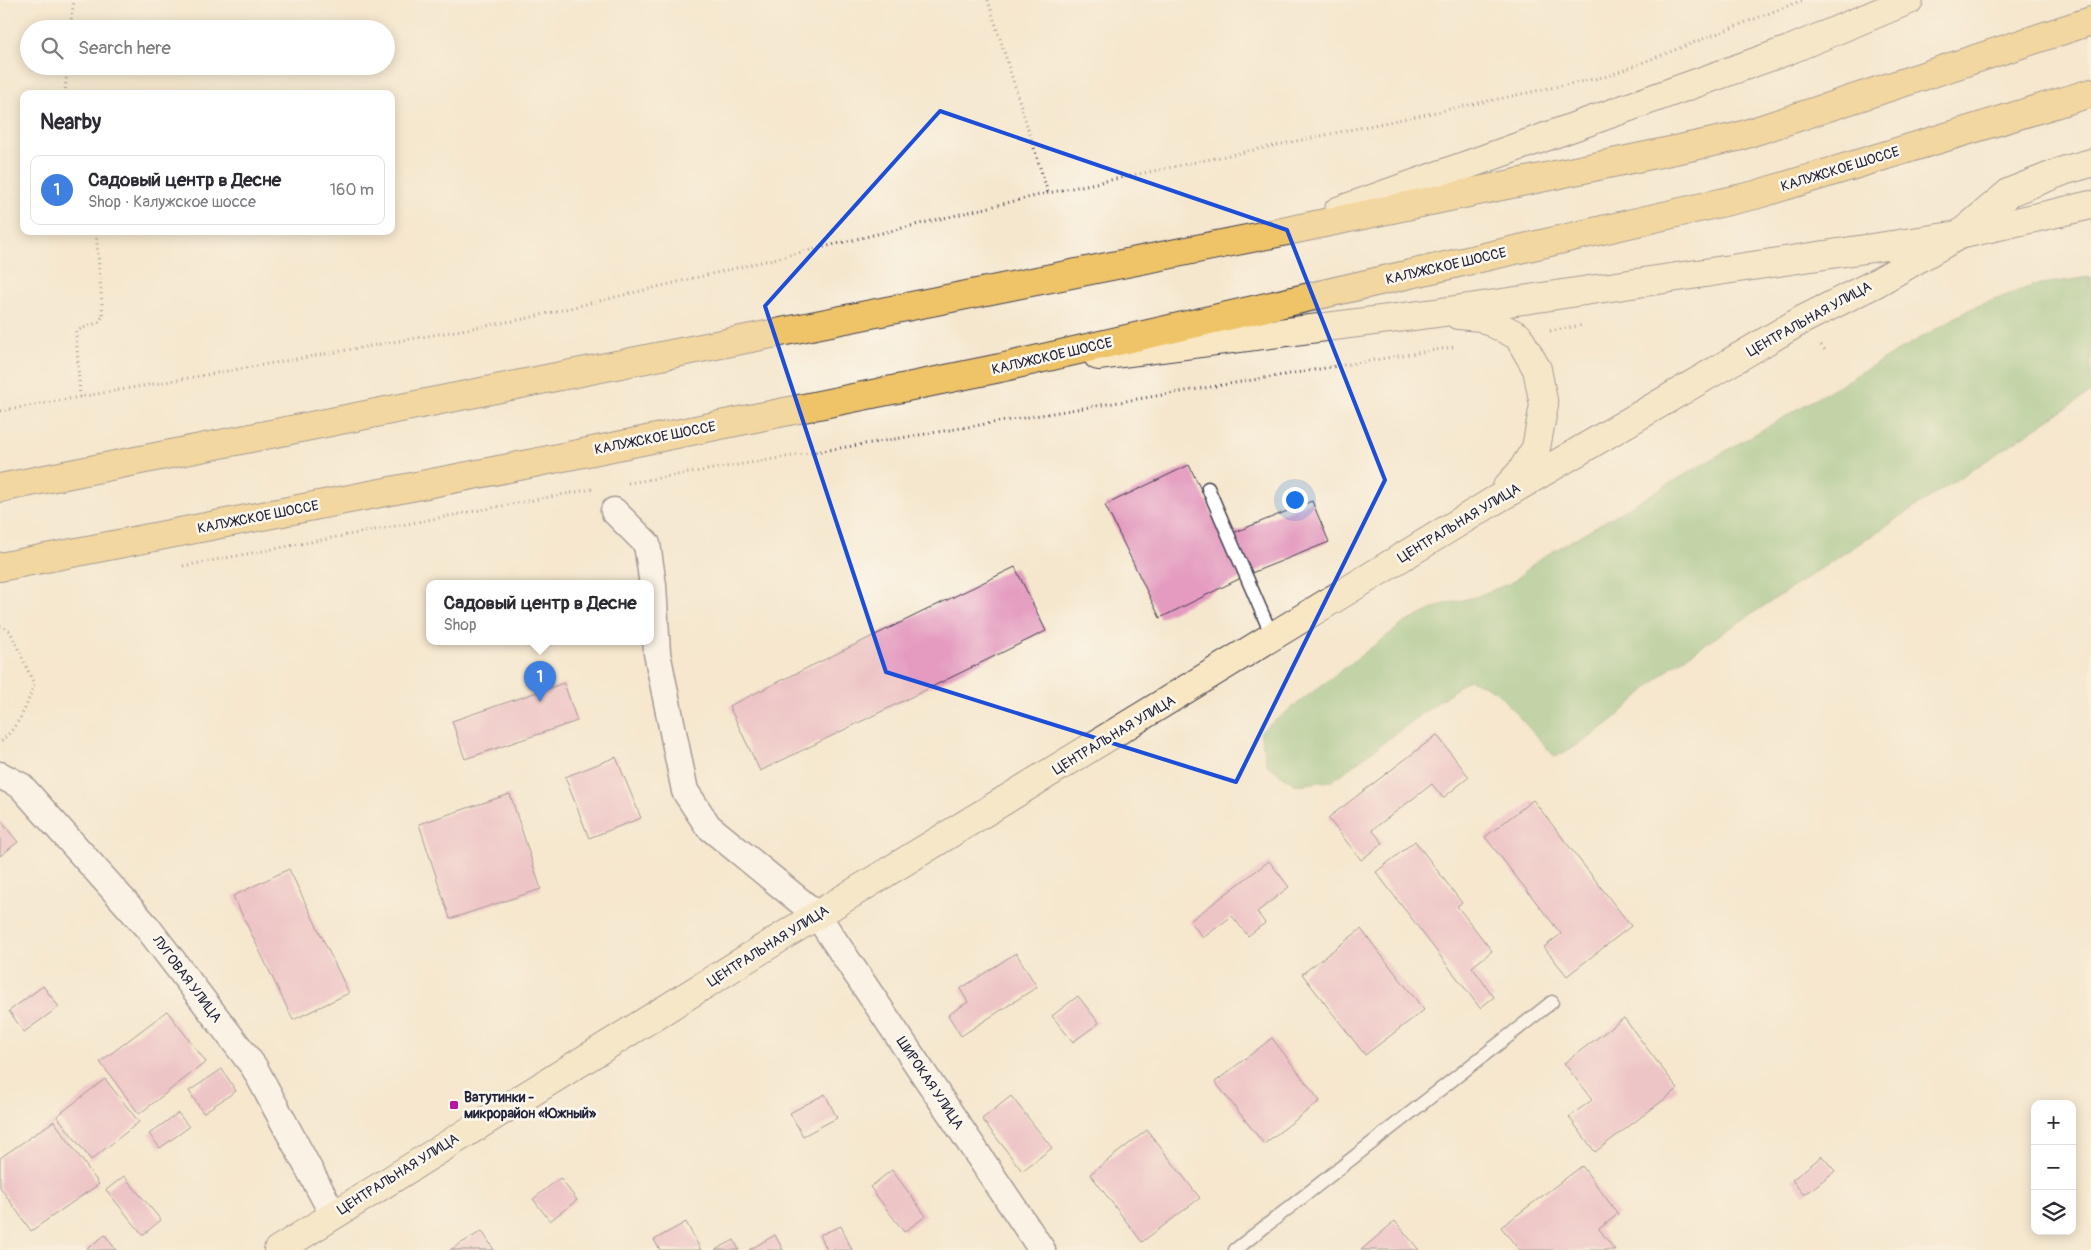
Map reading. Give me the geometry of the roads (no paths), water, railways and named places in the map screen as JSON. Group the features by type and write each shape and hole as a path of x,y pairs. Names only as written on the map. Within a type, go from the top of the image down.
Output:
{"highway":[{"path":"0,488 1277,233 1737,137 2091,21"},
{"name":"КАЛУЖСКОЕ ШОССЕ","path":"0,567 514,467 1000,368 1754,195 2091,93"}],"street":[{"path":"1277,233 1789,50 1909,0"},
{"path":"1959,234 2010,192 2066,170 2091,163"},
{"path":"1000,368 1436,313 1959,234 2091,204"},
{"name":"ЦЕНТРАЛЬНАЯ УЛИЦА","path":"278,1250 333,1214 817,915 1273,638 1492,502 1802,320 1878,282 1959,234"},
{"path":"1436,313 1481,317 1518,336 1537,369 1544,405 1536,448 1521,472 1492,502"},
{"name":"ШИРОКАЯ УЛИЦА","path":"614,511 647,544 652,580"},
{"name":"ШИРОКАЯ УЛИЦА","path":"654,602 657,653 685,791 708,826 817,915 1042,1250"},
{"name":"ЛУГОВАЯ УЛИЦА","path":"0,775 21,786 147,927 254,1067 333,1214"}],"lane":[{"path":"1208,488 1273,638"},
{"path":"986,813 1122,717"},
{"path":"1235,1250 1552,1002"}],"place":[{"name":"Садовый центр в Десне","path":"540,702"},
{"name":"Ватутинки - микрорайон «Южный»","path":"454,1105"}]}
